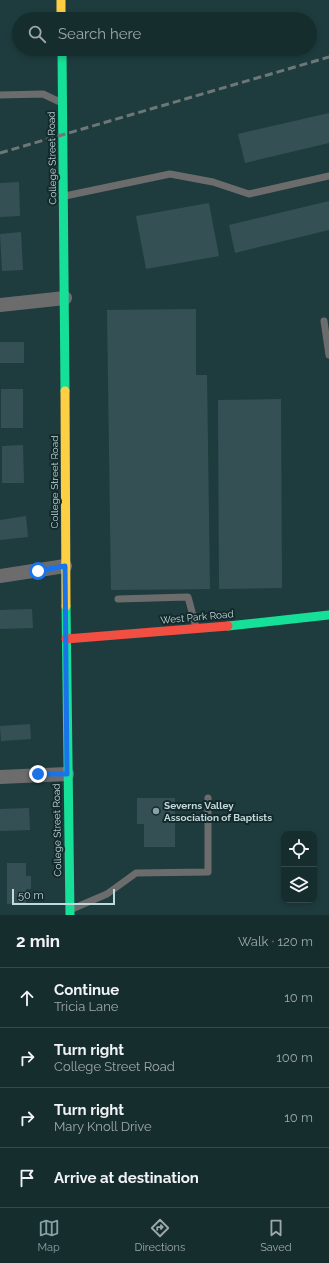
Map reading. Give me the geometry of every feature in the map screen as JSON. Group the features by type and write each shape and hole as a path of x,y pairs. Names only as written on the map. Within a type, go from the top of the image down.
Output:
{"street":[{"path":"61,0 62,12"},
{"name":"College Street Road","path":"62,56 65,298 65,566 70,912"},
{"path":"0,305 65,298"},
{"path":"0,576 65,566"},
{"name":"West Park Road","path":"66,639 196,629 329,615"},
{"path":"0,776 67,774"}],"lane":[{"path":"0,95 43,94 62,102"},
{"path":"63,196 170,174 213,182 249,194 329,176"},
{"path":"324,321 329,355"},
{"path":"118,599 188,597 196,629"},
{"path":"70,912 107,894 136,873 208,872 208,798"}],"building":[{"path":"329,113 329,143 245,163 238,134"},
{"path":"19,182 20,216 0,217 0,183"},
{"path":"329,201 329,230 235,253 229,225"},
{"path":"209,203 219,256 146,269 136,216"},
{"path":"21,232 23,270 2,271 0,234"},
{"path":"196,309 196,375 207,375 210,589 111,590 107,310"},
{"path":"0,342 24,342 24,363 0,363"},
{"path":"1,389 23,389 23,428 1,428"},
{"path":"281,399 282,588 219,589 218,400"},
{"path":"23,445 24,483 2,483 2,446"},
{"path":"26,516 28,537 0,540 0,520"},
{"path":"32,609 33,628 0,629 0,610"},
{"path":"30,724 31,739 1,741 0,726"},
{"name":"Severns Valley Association of Baptists","path":"137,798 175,798 175,847 144,847 144,824 137,824"},
{"path":"29,808 30,830 0,831 0,809"},
{"path":"7,863 26,863 26,876 31,876 31,889 26,889 26,903 7,904"}],"railway":[{"path":"0,153 329,57"}],"traffic: fast":[{"path":"62,56 65,391"},
{"path":"66,606 70,915"},
{"path":"228,626 329,615"}],"traffic: slow":[{"path":"61,0 61,12"},
{"path":"65,391 66,606"}],"traffic: jam":[{"path":"66,639 228,626"}],"place":[{"name":"Severns Valley Association of Baptists","path":"156,811"}],"route":[{"path":"38,571 65,566 67,774 38,774"}]}
